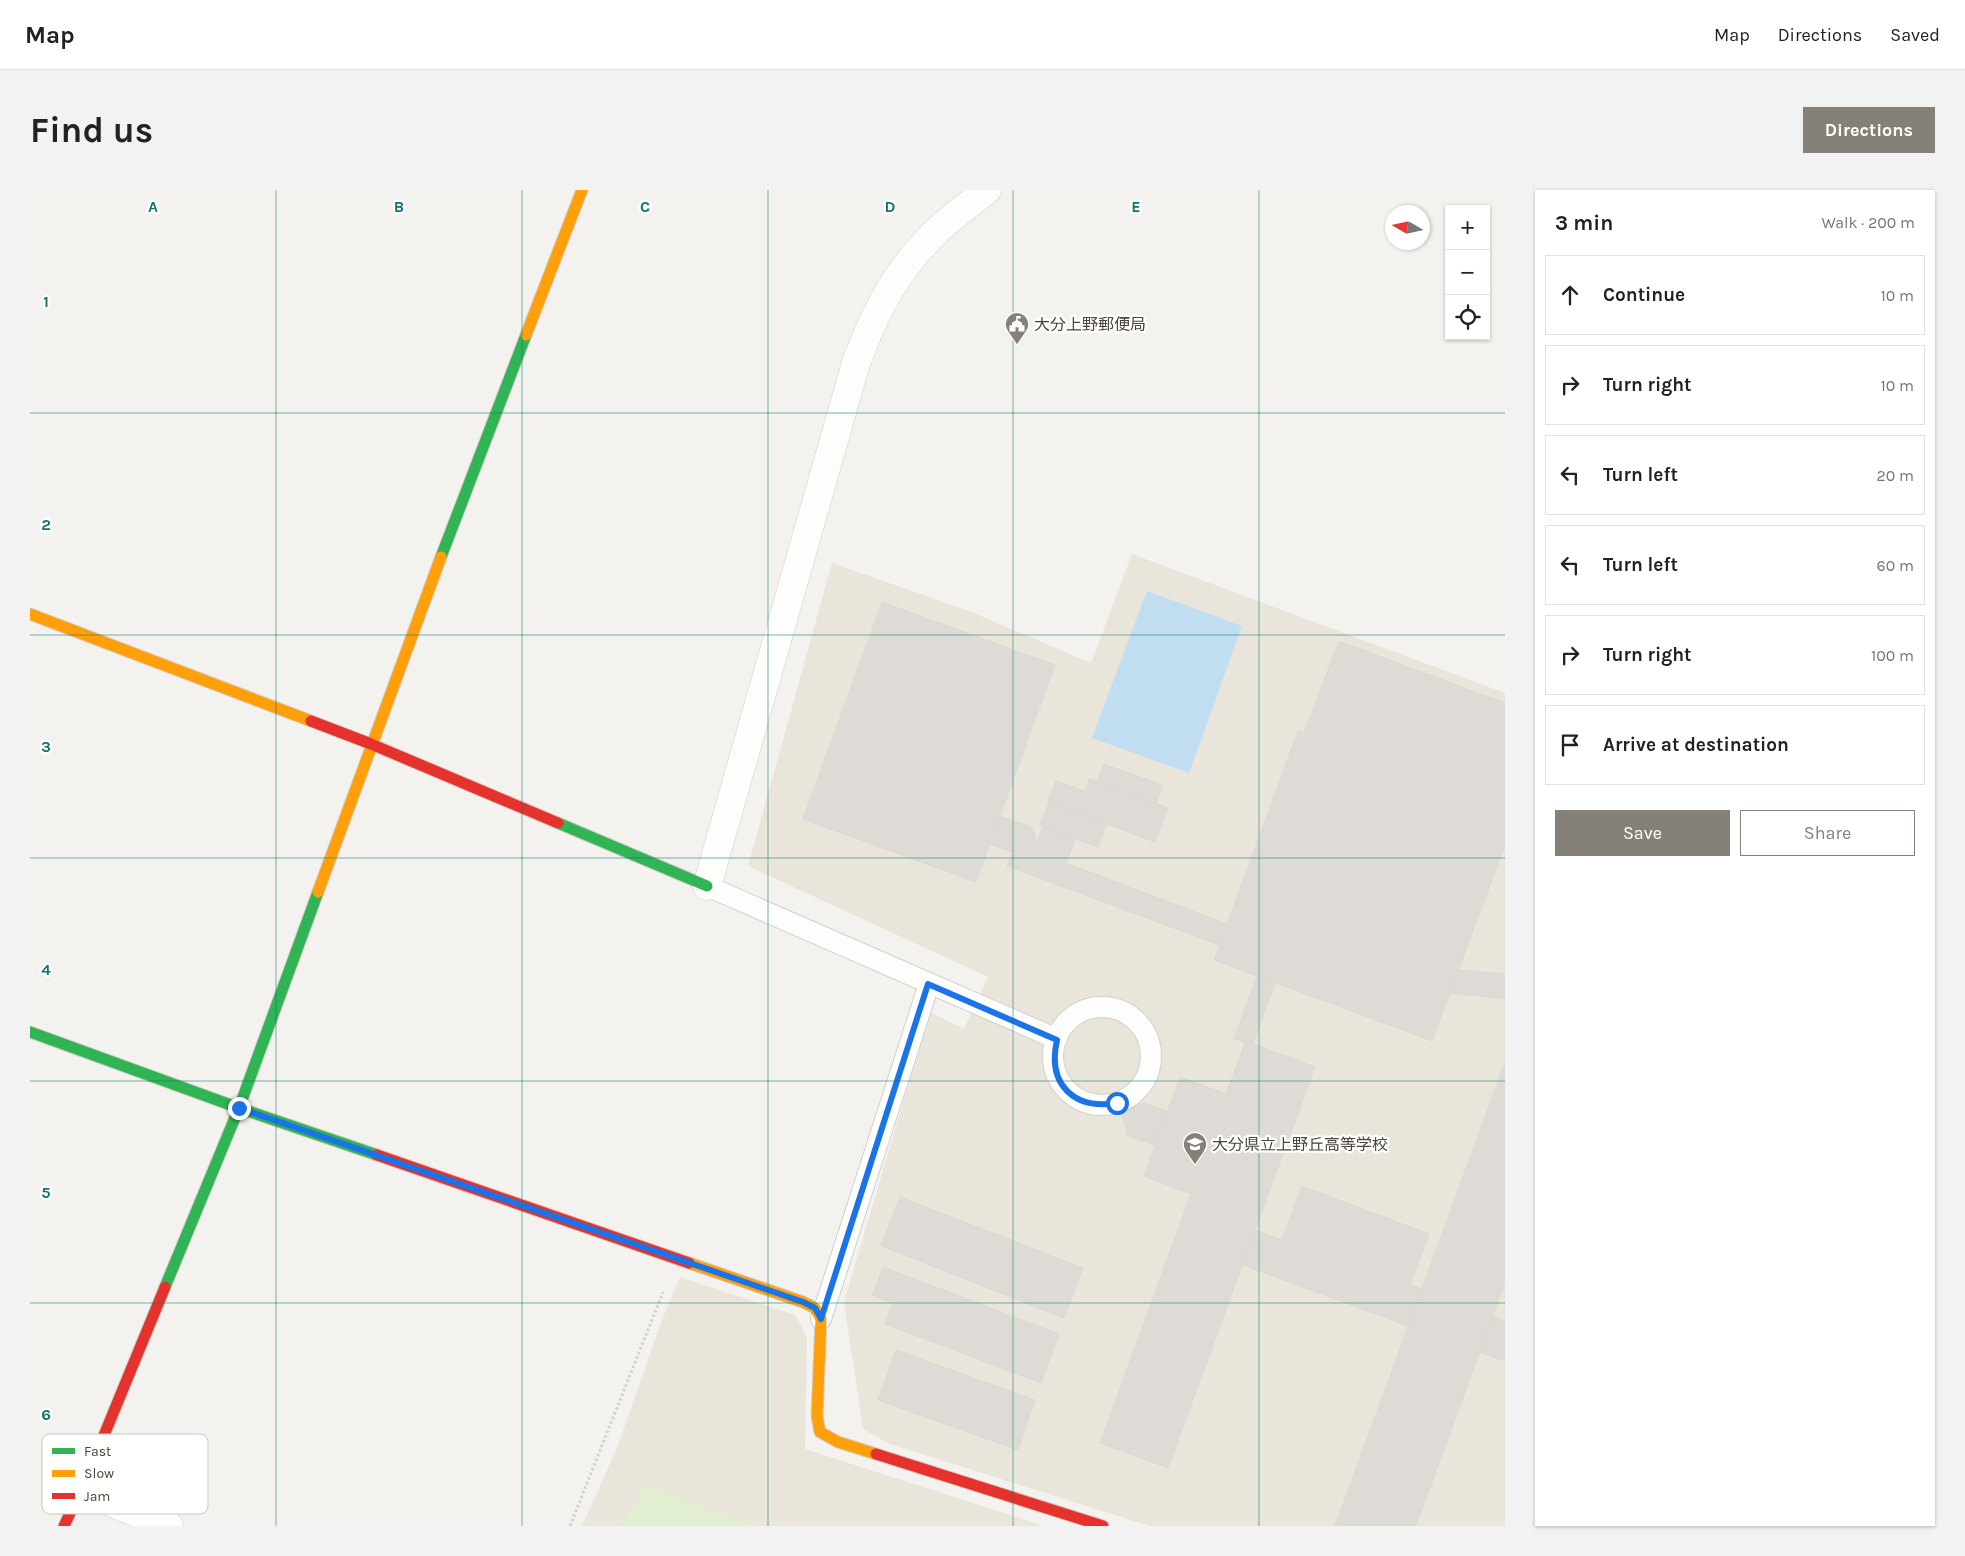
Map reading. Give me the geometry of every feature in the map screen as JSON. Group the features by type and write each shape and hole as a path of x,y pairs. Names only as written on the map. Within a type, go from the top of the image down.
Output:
{"street":[{"path":"104,1434 239,1108 371,744 481,449 582,190"},
{"path":"30,614 371,744 707,886 856,363 871,323 893,284 912,256 936,231 987,190"},
{"path":"30,1032 239,1108 803,1302 815,1308 821,1319 817,1416 820,1432 838,1442 1103,1526"},
{"path":"64,1526 70,1514"},
{"path":"140,1514 169,1526"}],"lane":[{"path":"707,886 1057,1040"},
{"path":"821,1319 928,984"},
{"path":"1110,1007 1127,1013 1140,1024 1148,1038 1152,1054 1149,1071 1142,1086 1131,1097 1117,1103 1102,1106 1086,1103 1073,1096 1062,1085 1055,1070 1053,1055 1057,1040 1064,1025 1078,1014 1093,1008 1110,1007"}],"path":[{"path":"570,1526 676,1259"}],"shaded area":[{"name":"大分県立上野丘高等学校","path":"1132,554 1505,693 1505,1526 1150,1526 890,1444 863,1429 844,1302 930,1012 964,1029 988,977 748,866 832,563 969,611 1091,663"},
{"path":"680,1277 795,1315 807,1337 805,1449 1044,1526 582,1526 617,1448 662,1320"}],"green space":[{"path":"647,1485 756,1526 620,1526"}],"water":[{"path":"1147,591 1242,626 1189,773 1092,738"}],"building":[{"path":"882,602 1055,665 976,882 803,819"},
{"path":"1339,641 1505,703 1505,845 1432,1041 1214,960 1298,731 1304,733"},
{"path":"1104,764 1162,785 1156,804 1097,782"},
{"path":"1089,779 1168,808 1155,842 1048,802 1056,781 1085,791"},
{"path":"1049,802 1106,824 1098,847 1040,826"},
{"path":"1000,816 1031,827 1037,842 1043,827 1075,839 1066,863 1227,924 1219,945 1007,866 1013,852 989,844"},
{"path":"1459,970 1505,974 1505,999 1451,993"},
{"path":"1257,976 1275,983 1253,1044 1234,1039"},
{"path":"1246,1041 1315,1067 1168,1468 1100,1443 1191,1194 1144,1176 1180,1077 1226,1094"},
{"path":"1505,1062 1505,1283 1416,1526 1335,1526"},
{"path":"1143,1103 1167,1111 1155,1145 1128,1136 1122,1113"},
{"path":"1302,1186 1429,1234 1410,1285 1422,1289 1408,1326 1243,1265 1255,1230 1282,1240"},
{"path":"900,1197 1083,1268 1064,1318 881,1246"},
{"path":"883,1267 1059,1334 1041,1383 885,1324 893,1303 872,1295"},
{"path":"1493,1316 1505,1321 1505,1361 1479,1352"},
{"path":"896,1350 1035,1400 1018,1450 878,1400"}],"traffic: fast":[{"path":"441,557 526,335"},
{"path":"558,823 707,886"},
{"path":"165,1287 239,1108 318,892"},
{"path":"30,1032 239,1108 377,1155"}],"traffic: slow":[{"path":"526,335 582,190"},
{"path":"318,892 441,557"},
{"path":"30,614 311,721"},
{"path":"689,1263 803,1302 815,1308 821,1319 817,1416 820,1432 838,1442 876,1454"}],"traffic: jam":[{"path":"311,721 371,744 558,823"},
{"path":"377,1155 689,1263"},
{"path":"105,1434 165,1287"},
{"path":"876,1454 1103,1526"},
{"path":"64,1526 70,1514"}],"place":[{"name":"大分上野郵便局","path":"1017,345"},
{"name":"大分県立上野丘高等学校","path":"1195,1165"}],"route":[{"path":"239,1108 803,1302 815,1308 821,1319 928,984 1057,1040 1053,1055 1055,1070 1062,1085 1073,1096 1086,1103 1102,1106 1117,1103"}]}
